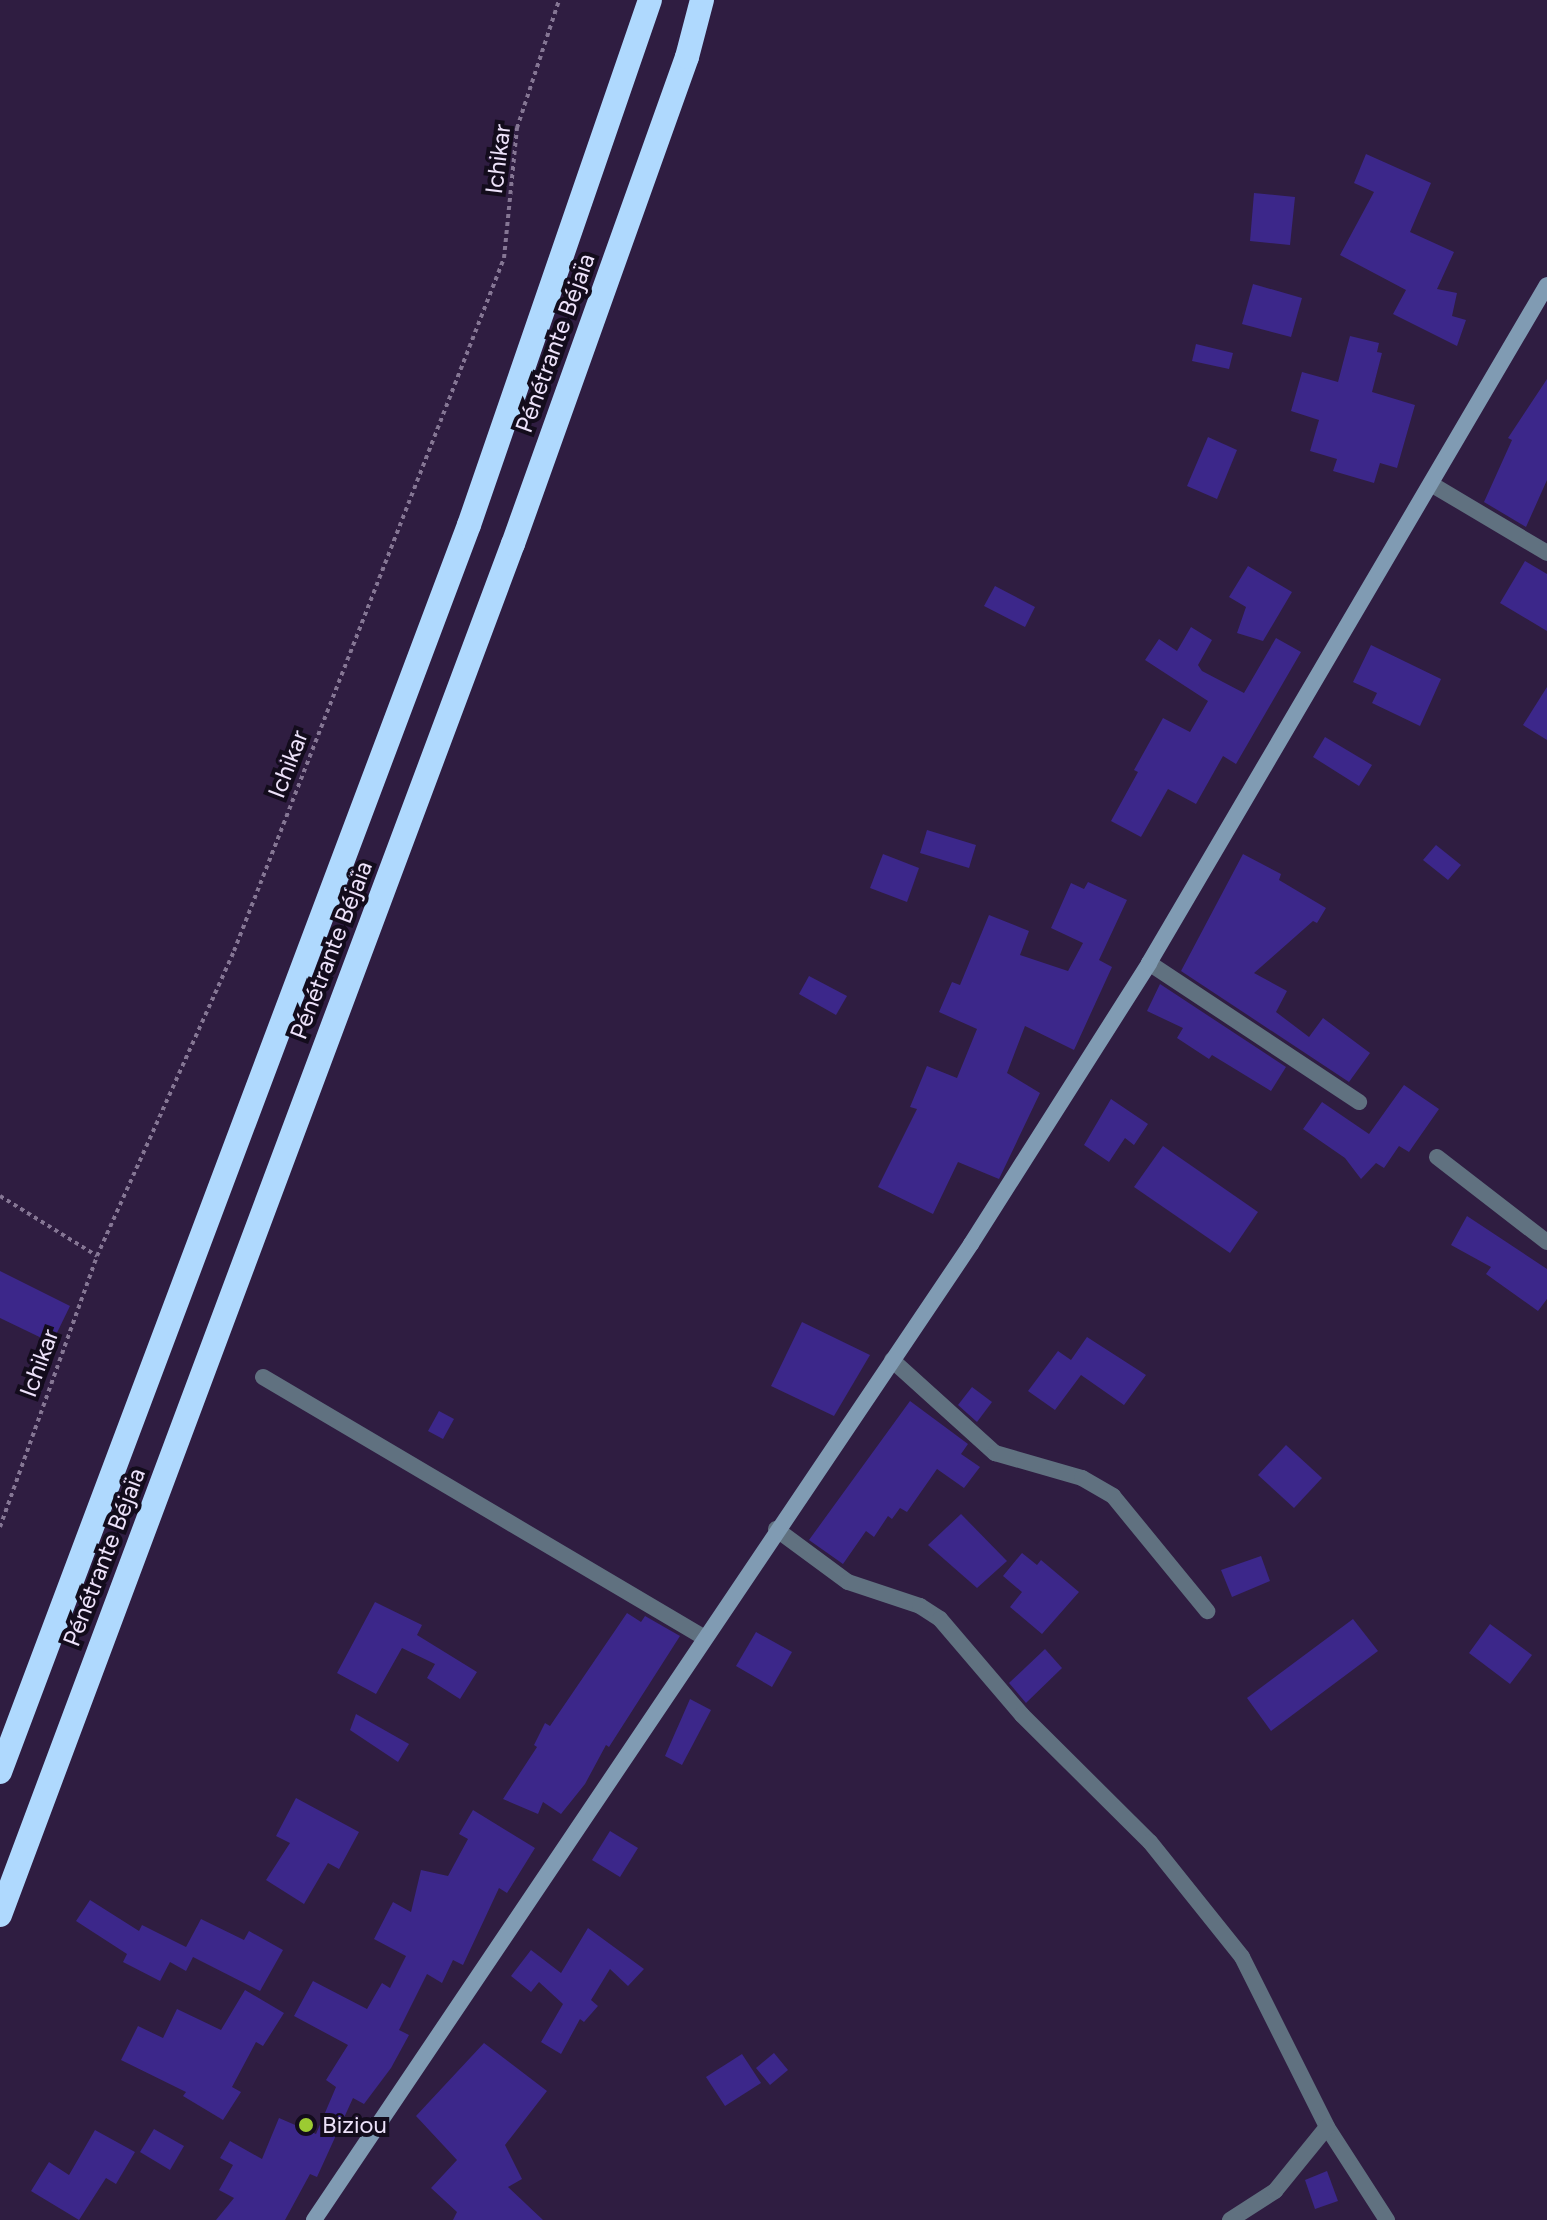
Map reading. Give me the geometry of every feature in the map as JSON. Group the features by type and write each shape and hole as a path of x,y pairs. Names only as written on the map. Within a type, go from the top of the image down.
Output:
{"highway":[{"name":"Pénétrante Béjaïa","path":"0,1772 469,525 650,0"},
{"name":"Pénétrante Béjaïa","path":"0,1915 513,544 687,57 702,0"}],"main road":[{"path":"314,2220 892,1360 1149,963 1547,285"}],"street":[{"path":"1431,484 1547,553"},
{"path":"1149,963 1359,1102"},
{"path":"1437,1157 1547,1242"},
{"path":"892,1360 995,1453 1082,1478 1113,1496 1207,1611"},
{"path":"263,1377 705,1638"},
{"path":"776,1529 848,1582 920,1606 940,1619 1022,1715 1150,1842 1242,1957 1327,2127 1387,2220"},
{"path":"1230,2220 1275,2191 1327,2127"}],"path":[{"name":"Ichikar","path":"0,1527 97,1256 234,951 504,258 517,128 559,0"},
{"path":"0,1196 97,1256"}],"building":[{"path":"1366,154 1431,183 1410,232 1454,252 1437,289 1457,293 1452,316 1466,320 1457,346 1393,314 1406,290 1340,255 1374,192 1354,183"},
{"path":"1254,193 1295,197 1290,245 1250,241"},
{"path":"1253,284 1302,298 1291,337 1242,324"},
{"path":"1350,336 1379,343 1377,352 1382,353 1372,392 1415,405 1397,468 1380,463 1374,483 1333,471 1337,459 1310,451 1319,420 1291,411 1302,372 1338,382"},
{"path":"1196,344 1233,353 1229,369 1192,361"},
{"path":"1547,379 1547,480 1526,527 1484,502 1512,440 1508,438"},
{"path":"1208,437 1237,450 1217,499 1187,486"},
{"path":"1525,561 1547,574 1547,631 1500,603"},
{"path":"1248,566 1292,592 1263,641 1237,633 1246,607 1229,597"},
{"path":"995,586 1035,607 1025,627 984,606"},
{"path":"1191,627 1212,640 1198,665 1202,671 1244,693 1276,638 1301,652 1236,764 1223,756 1196,804 1168,789 1141,837 1111,821 1138,772 1134,770 1163,718 1190,732 1208,701 1145,660 1159,639 1177,651"},
{"path":"1371,645 1441,679 1420,726 1372,703 1377,693 1353,682"},
{"path":"1547,687 1547,740 1523,725"},
{"path":"1325,737 1372,765 1359,786 1313,757"},
{"path":"927,830 976,845 969,868 920,853"},
{"path":"1436,845 1461,865 1448,880 1423,860"},
{"path":"883,854 919,868 907,902 870,888"},
{"path":"1243,854 1281,874 1279,880 1326,908 1317,923 1313,921 1254,973 1287,991 1276,1012 1309,1037 1323,1018 1370,1053 1349,1082 1181,971"},
{"path":"1088,882 1127,900 1099,960 1112,967 1074,1050 1025,1026 1007,1073 1040,1093 999,1179 958,1162 933,1214 878,1187 917,1109 910,1107 927,1066 957,1078 977,1029 939,1012 952,982 960,985 989,915 1029,931 1020,955 1068,971 1083,943 1051,928 1071,883 1084,889"},
{"path":"809,976 847,996 836,1015 799,994"},
{"path":"1160,984 1286,1067 1271,1091 1212,1055 1209,1059 1177,1038 1183,1028 1147,1011"},
{"path":"1404,1085 1439,1109 1409,1152 1399,1146 1384,1168 1376,1163 1361,1179 1345,1158 1303,1129 1322,1102 1369,1134"},
{"path":"1111,1099 1148,1124 1134,1145 1125,1138 1109,1162 1084,1145"},
{"path":"1163,1146 1258,1212 1230,1253 1134,1187"},
{"path":"1467,1216 1547,1269 1547,1299 1538,1311 1486,1274 1491,1267 1451,1245"},
{"path":"0,1271 70,1306 52,1343 0,1318"},
{"path":"802,1322 870,1355 834,1416 771,1386"},
{"path":"1087,1337 1146,1375 1124,1405 1081,1375 1055,1410 1028,1391 1058,1351 1071,1360"},
{"path":"972,1387 992,1402 977,1422 958,1405"},
{"path":"910,1401 968,1444 961,1454 980,1467 964,1488 937,1469 907,1512 900,1508 892,1519 888,1516 874,1537 866,1531 843,1564 809,1540"},
{"path":"439,1411 454,1419 443,1439 428,1431"},
{"path":"1286,1445 1322,1478 1294,1508 1258,1475"},
{"path":"961,1514 1007,1561 977,1588 928,1545"},
{"path":"1022,1553 1037,1565 1041,1560 1079,1592 1042,1634 1010,1607 1022,1592 1003,1576"},
{"path":"1261,1556 1270,1581 1232,1597 1221,1570"},
{"path":"375,1602 422,1625 417,1635 477,1672 460,1699 427,1678 435,1664 402,1648 376,1694 337,1673"},
{"path":"627,1613 641,1622 645,1616 680,1636 609,1747 606,1745 585,1784 561,1814 543,1802 538,1814 503,1799 537,1747 534,1745 545,1723 550,1726"},
{"path":"1353,1619 1378,1651 1271,1731 1247,1698"},
{"path":"1490,1624 1532,1655 1510,1684 1469,1653"},
{"path":"756,1632 792,1652 772,1687 736,1666"},
{"path":"1045,1649 1062,1668 1026,1703 1009,1683"},
{"path":"690,1699 711,1710 682,1765 665,1756"},
{"path":"356,1714 409,1744 398,1762 350,1730"},
{"path":"296,1798 359,1832 339,1869 328,1863 304,1904 266,1880 290,1843 276,1836"},
{"path":"473,1810 535,1848 507,1893 499,1888 463,1965 453,1960 442,1983 427,1974 399,2030 409,2035 391,2068 364,2104 353,2098 317,2177 310,2174 285,2220 216,2220 234,2198 219,2190 233,2165 220,2158 230,2141 262,2159 279,2118 316,2134 336,2087 326,2080 348,2045 294,2016 313,1981 367,2009 382,1983 390,1988 406,1956 374,1939 393,1902 411,1912 421,1870 448,1876 468,1839 459,1834"},
{"path":"610,1831 638,1848 620,1877 592,1860"},
{"path":"90,1900 139,1931 142,1925 186,1947 201,1919 244,1940 249,1931 283,1950 260,1991 193,1957 186,1971 170,1962 160,1981 123,1962 127,1954 76,1921"},
{"path":"588,1928 644,1969 628,1986 610,1969 591,2000 598,2006 584,2022 580,2019 561,2054 541,2042 563,2004 539,1982 531,1992 511,1976 531,1950 561,1973"},
{"path":"245,1990 284,2013 263,2046 256,2042 232,2087 241,2092 223,2120 183,2096 186,2092 121,2060 138,2026 163,2038 177,2009 221,2030"},
{"path":"484,2043 547,2091 505,2145 522,2179 508,2187 543,2220 453,2220 457,2212 431,2188 457,2160 416,2116"},
{"path":"774,2053 788,2070 770,2085 756,2068"},
{"path":"742,2054 761,2083 725,2106 706,2077"},
{"path":"154,2129 184,2146 170,2170 140,2152"},
{"path":"95,2130 135,2152 116,2184 106,2178 79,2220 31,2191 49,2162 69,2175"},
{"path":"1327,2171 1338,2201 1315,2209 1305,2180"}],"place":[{"name":"Biziou","path":"306,2125"}]}
